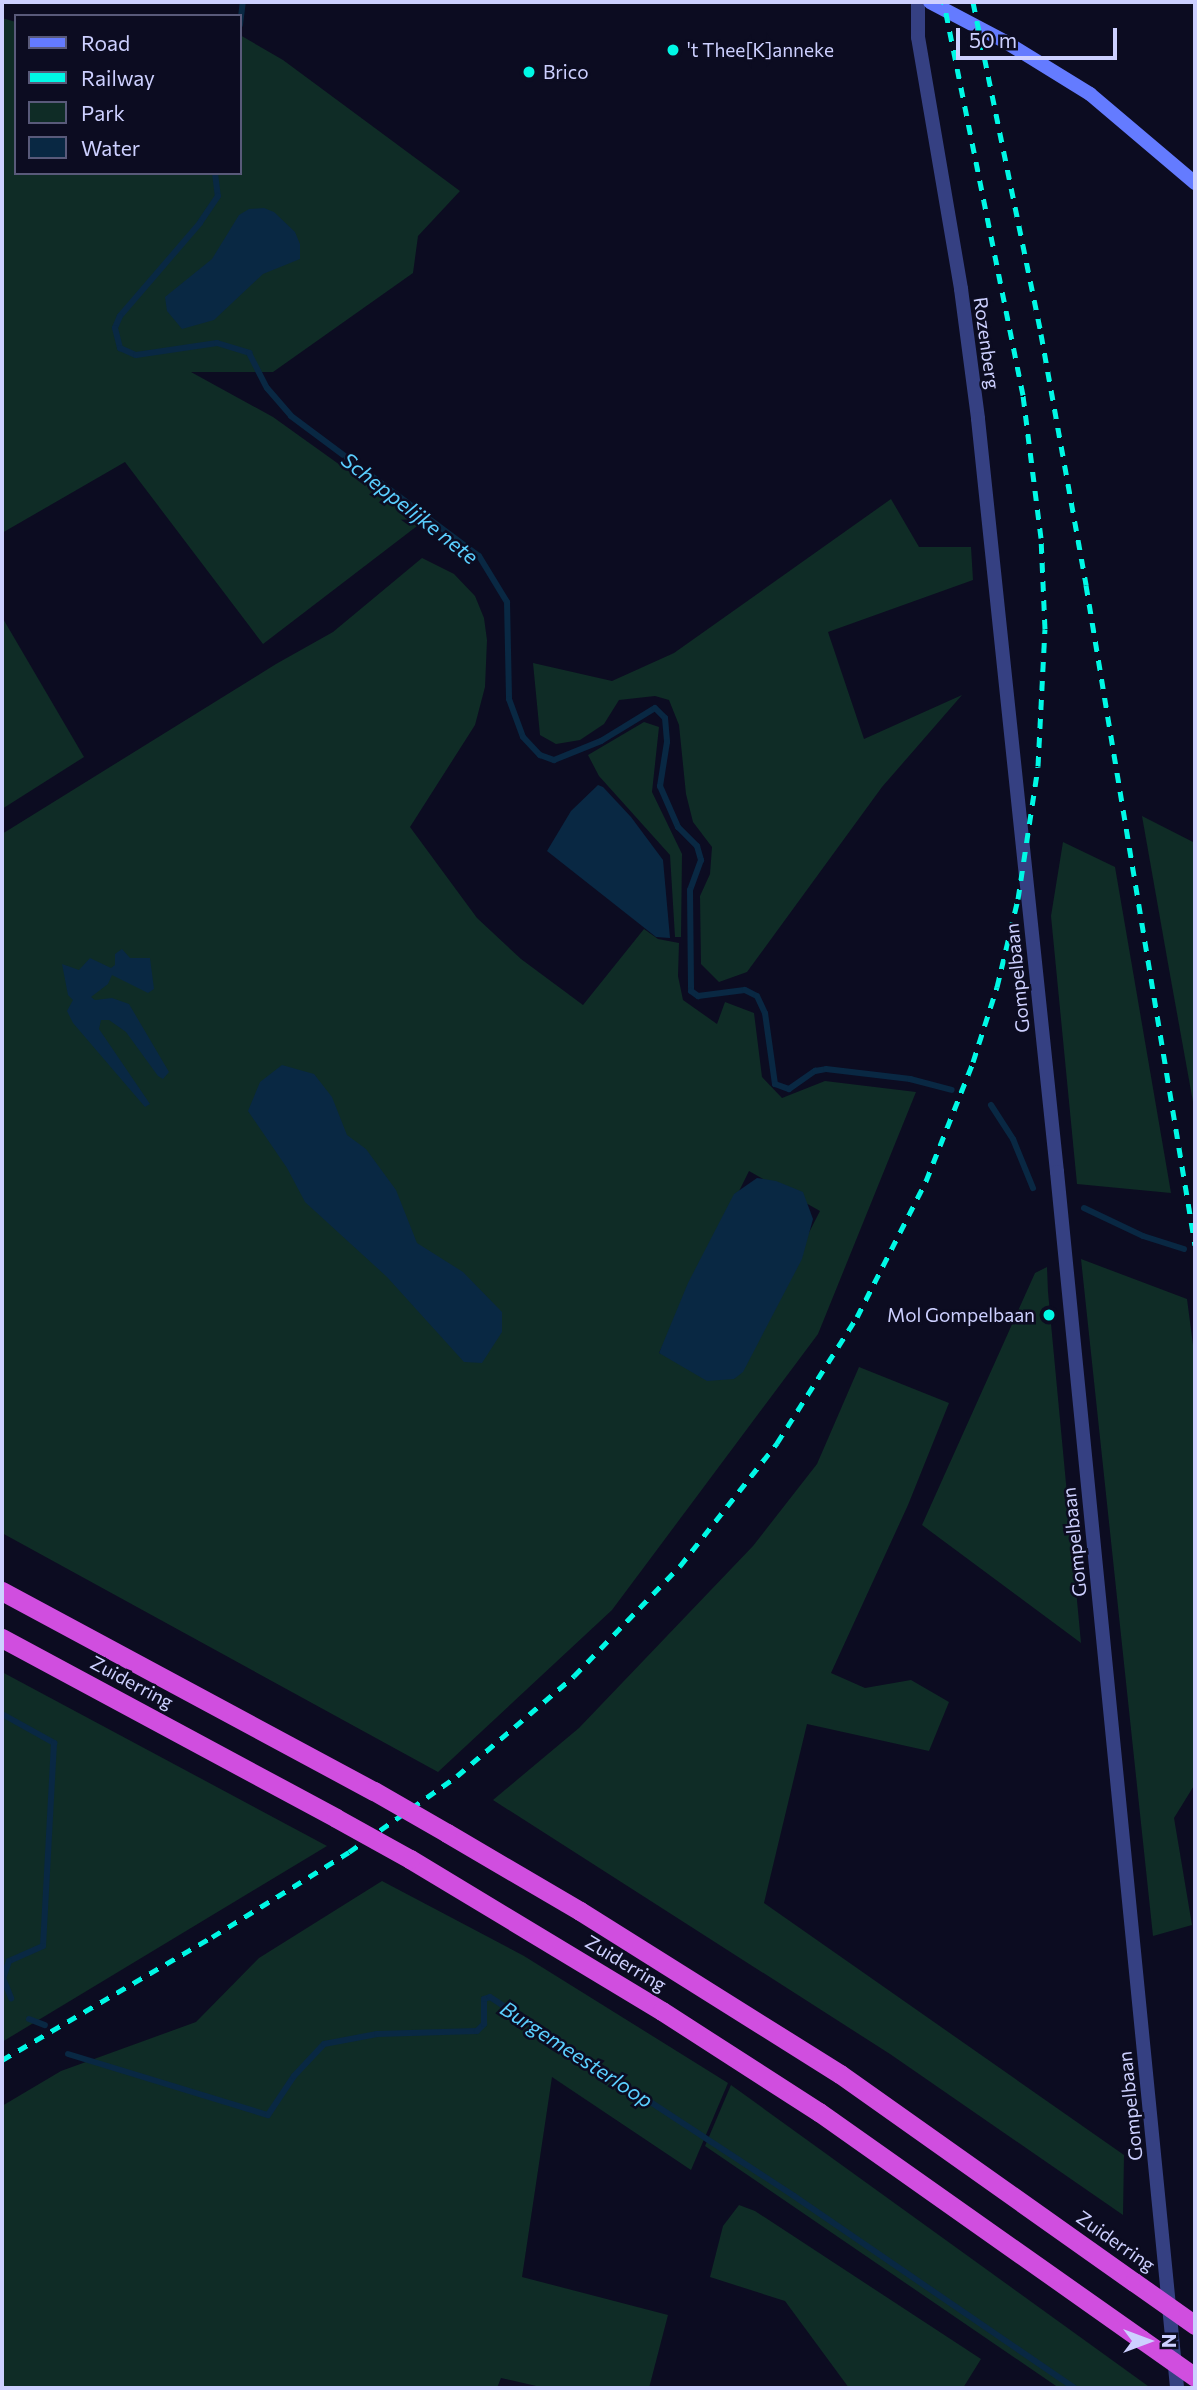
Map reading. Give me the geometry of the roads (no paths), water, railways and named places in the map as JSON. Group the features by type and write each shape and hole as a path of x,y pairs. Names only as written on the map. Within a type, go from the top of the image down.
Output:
{"highway":[{"name":"Zuiderring","path":"2,1591 374,1791 603,1926 840,2074 1195,2325"},
{"name":"Zuiderring","path":"2,1638 410,1859 662,2011 819,2112 1195,2377"}],"main road":[{"path":"930,2 1004,41 1078,87 1123,120 1195,184"}],"street":[{"name":"Rozenberg","path":"918,2 918,37 961,289 978,419 1005,692"},
{"name":"Gompelbaan","path":"1005,692 1057,1172 1177,2388"}],"water":[{"path":"264,208 274,212 295,232 300,244 300,259 263,274 214,320 182,329 167,311 165,297 212,259 239,215 249,209"},
{"path":"598,785 631,817 663,860 670,938 656,937 547,851 571,811"},
{"path":"122,949 130,958 150,958 154,989 148,993 112,975 108,984 91,997 95,1000 112,998 129,1004 169,1072 163,1079 158,1076 126,1032 109,1020 101,1020 99,1029 150,1104 145,1107 73,1023 67,1011 73,1000 68,995 62,964 79,970 90,958 111,968 115,965 115,954"},
{"path":"282,1065 314,1074 332,1097 347,1135 366,1149 396,1190 417,1243 463,1272 502,1312 502,1332 482,1363 464,1362 387,1277 305,1202 287,1168 248,1111 260,1082"},
{"path":"757,1178 776,1181 803,1192 813,1219 802,1259 743,1372 734,1379 707,1381 659,1353 688,1283 734,1194"}],"waterway":[{"name":"Scheppelijke nete","path":"241,14 243,2"},
{"name":"Scheppelijke nete","path":"215,175 218,196 200,223 120,316 115,328 120,348 136,355 217,343 249,353 267,388 291,416 479,556 507,602 509,699 523,737 540,755 554,760 601,741 655,708 665,718 667,742 660,786 678,827 697,846 701,860 690,890 691,991 698,996 745,990 757,996 765,1013 775,1084 789,1089 815,1071 826,1069 910,1079 952,1090"},
{"name":"Scheppelijke nete","path":"991,1105 1013,1139 1033,1188"},
{"name":"Scheppelijke nete","path":"1084,1208 1143,1236 1184,1249"},
{"name":"Burgemeesterloop","path":"2,1714 54,1743 43,1946 9,1961 3,1978 11,1998"},
{"name":"Burgemeesterloop","path":"68,2054 268,2115 294,2076 324,2044 377,2034 477,2031 484,2024 484,1999 490,1997 794,2196 1074,2388"},
{"name":"Burgemeesterloop","path":"29,2019 45,2025"}],"railway":[{"path":"2,2060 212,1937 349,1852 457,1776 574,1676 680,1566 777,1443 857,1317 926,1181 973,1062 997,987 1018,899 1038,766 1045,629 1041,538 1023,395 944,2"},
{"path":"973,2 1041,334 1086,585 1195,1245"}],"place":[{"name":"'t Thee[K]anneke","path":"673,50"},
{"name":"Brico","path":"529,72"},
{"name":"Mol Gompelbaan","path":"1049,1315"}]}
